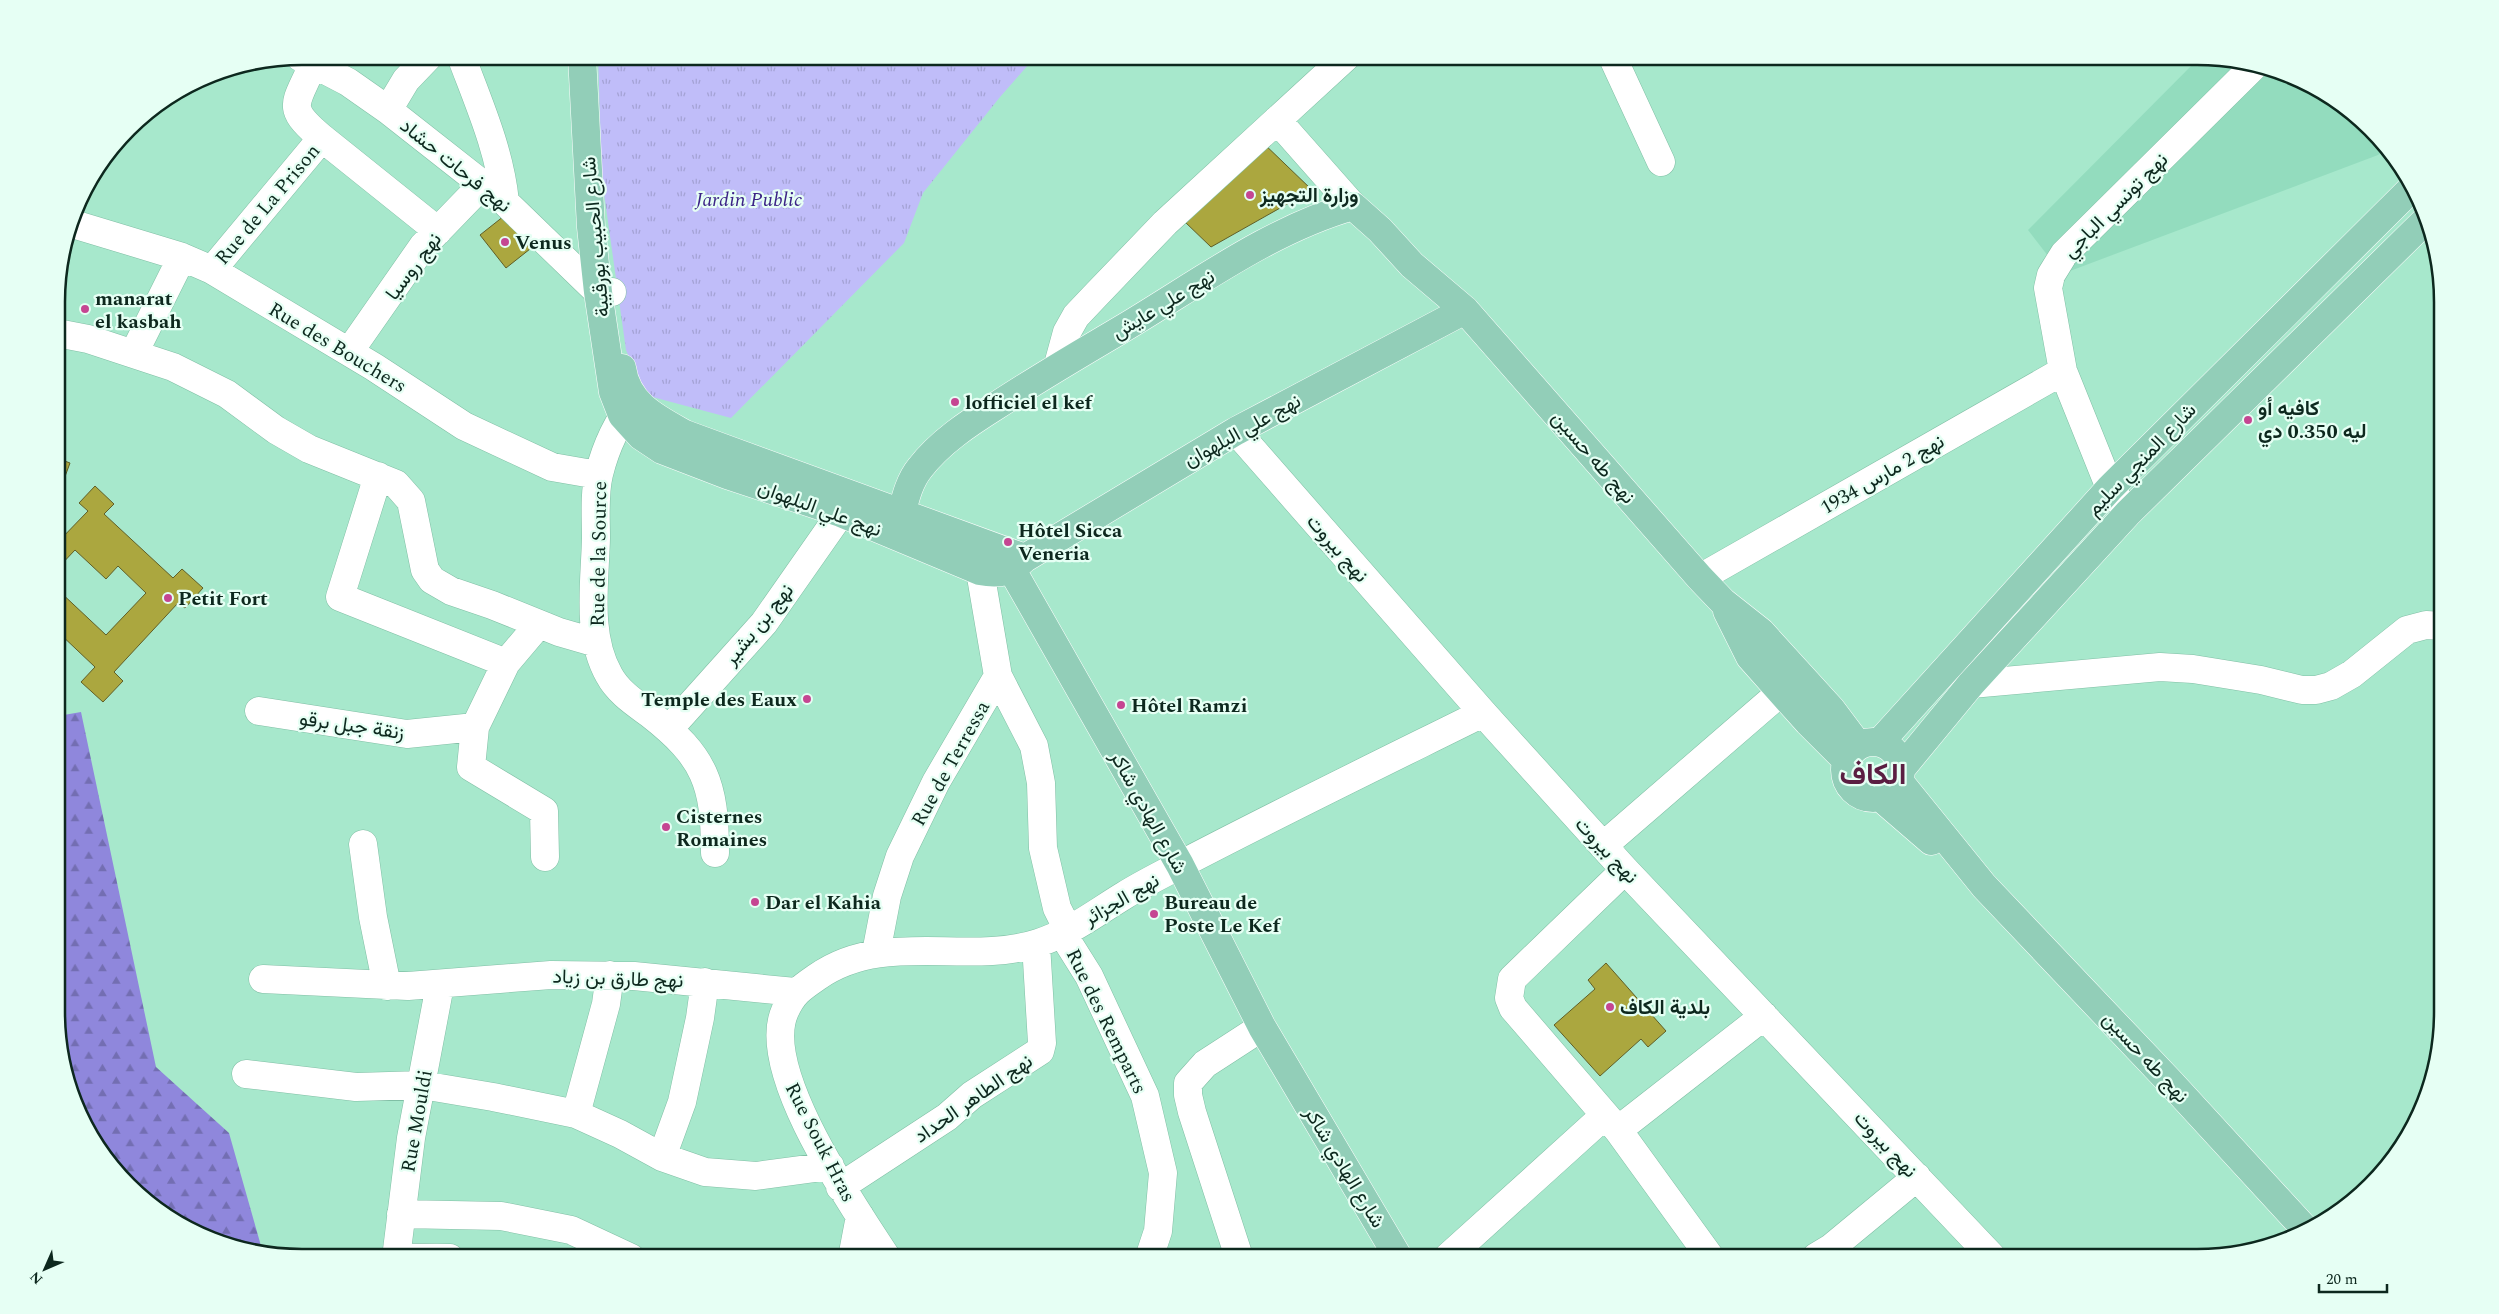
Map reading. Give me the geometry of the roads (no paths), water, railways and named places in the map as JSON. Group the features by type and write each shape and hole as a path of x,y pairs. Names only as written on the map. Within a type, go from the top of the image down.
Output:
{"main road":[{"name":"شارع الحبيب بورقيبة","path":"582,65 591,227 629,408"},
{"name":"شارع الحبيب بورقيبة","path":"593,65 605,292"},
{"name":"شارع المنجي سليم","path":"1861,749 2110,488 2407,193"},
{"path":"1353,206 1380,230 1412,266 1465,310"},
{"name":"نهج علي عايش","path":"899,524 910,484 919,468 944,442 1058,365 1298,226 1353,206"},
{"name":"شارع المنجي سليم","path":"1893,782 1971,684 2128,513 2421,225"},
{"name":"نهج علي البلهوان","path":"629,408 641,436 662,450 727,475 841,513 899,524 980,571 992,573 1236,431 1465,310"},
{"name":"نهج طه حسين","path":"1465,310 1700,578 1723,602 1761,632 1831,709 1861,749"},
{"name":"نهج علي البلهوان","path":"629,408 650,414 685,434 899,524 1014,560"},
{"name":"شارع الهادي شاكر","path":"1014,560 1180,865 1262,1027 1393,1249"},
{"name":"نهج طه حسين","path":"1723,602 1750,657 1808,722 1861,749"},
{"path":"1890,748 1898,757 1893,782 1868,798 1856,793 1848,784 1844,772 1861,749 1890,748"},
{"name":"نهج طه حسين","path":"1893,782 1984,886 2171,1083 2302,1225"}],"street":[{"name":"Rue de La Prison","path":"212,270 322,138 302,122 297,113 296,104 306,65"},
{"name":"نهج فرحات حشاد","path":"316,65 348,82 388,110 506,202 605,292"},
{"path":"388,110 406,80 420,65"},
{"path":"464,65 495,150 502,175 506,202"},
{"path":"1058,365 1067,332 1076,316 1166,223 1337,65"},
{"path":"1616,65 1661,162"},
{"name":"نهج تونسي الباجي","path":"2128,513 2110,488 2063,371 2048,288 2051,275 2064,254 2249,71"},
{"path":"1278,120 1353,206"},
{"path":"322,138 438,231"},
{"name":"نهج روسيا","path":"349,352 394,291 414,257 482,184"},
{"name":"Rue des Bouchers","path":"78,226 182,257 212,270 349,352 443,413 492,440 552,467 598,475"},
{"path":"134,353 182,257"},
{"path":"65,335 88,339 173,367 227,394 276,430 309,449 396,484 411,502 425,570 432,580 451,591 559,632 597,643"},
{"name":"نهج 2 مارس 1934","path":"1700,578 2063,371"},
{"name":"Rue de la Source","path":"629,408 611,438 598,475 594,608 597,643 609,676 625,695 669,729 700,764 709,782 715,819 715,853"},
{"name":"نهج بيروت","path":"1236,431 1482,713 1603,846 1984,1249"},
{"path":"378,476 340,597 506,663"},
{"name":"نهج بن بشير","path":"669,729 764,623 841,513"},
{"name":"Rue de Terressa","path":"876,953 887,896 900,856 936,782 998,676 980,571"},
{"path":"539,624 506,663 475,727 470,767 544,811 545,857"},
{"path":"1971,684 2160,667 2193,669 2261,680 2302,690 2316,690 2331,686 2352,674 2407,630 2426,625 2434,626"},
{"name":"Rue des Remparts","path":"998,676 1034,746 1041,783 1043,848 1057,908 1065,932 1089,976 1145,1096 1163,1173 1158,1231 1152,1249"},
{"path":"1603,846 1781,692"},
{"name":"زنقة جبل برقو","path":"259,711 407,734 475,727"},
{"name":"نهج الجزائر","path":"795,992 830,968 876,953 994,950 1036,944 1065,932 1128,893 1180,865 1482,713"},
{"path":"363,844 373,917 387,986"},
{"path":"1625,870 1512,979 1509,988 1509,998 1514,1008 1611,1123 1704,1249"},
{"name":"نهج الطاهر الحداد","path":"835,1176 947,1117 972,1095 1040,1051 1042,1043 1036,944"},
{"name":"نهج طارق بن زياد","path":"263,979 387,986 440,984 551,975 610,975 705,982 795,992"},
{"path":"576,1114 606,1004 610,975"},
{"path":"662,1157 684,1094 699,1027 705,982"},
{"name":"Rue Mouldi","path":"397,1249 411,1138 440,984"},
{"name":"Rue Souk Hras","path":"795,992 784,1014 780,1041 784,1070 799,1106 835,1176 881,1249"},
{"path":"1459,1249 1611,1123 1764,1016"},
{"path":"1236,1249 1192,1112 1188,1083 1205,1064 1262,1027"},
{"path":"246,1074 302,1082 356,1086 422,1085 493,1097 576,1114 620,1134 662,1157 705,1172 756,1176 835,1176"},
{"path":"1829,1249 1917,1177"},
{"path":"401,1214 501,1216 571,1230 612,1249"},
{"path":"854,1249 860,1216"}],"place":[{"name":"وزارة التجهيز","path":"1250,195"},
{"name":"Venus","path":"505,242"},
{"name":"manarat el kasbah","path":"85,309"},
{"name":"lofficiel el kef","path":"955,402"},
{"name":"كافيه أو ليه 0.350 دي","path":"2248,420"},
{"name":"Hôtel Sicca Veneria","path":"1008,542"},
{"name":"Petit Fort","path":"168,598"},
{"name":"Temple des Eaux","path":"807,699"},
{"name":"Hôtel Ramzi","path":"1121,705"},
{"name":"Cisternes Romaines","path":"666,827"},
{"name":"Dar el Kahia","path":"755,902"},
{"name":"Bureau de Poste Le Kef","path":"1154,914"},
{"name":"بلدية الكاف","path":"1610,1007"}],"district":[{"name":"الكاف","path":"1873,774"}],"park label":[{"name":"Jardin Public","path":"749,199"}]}
